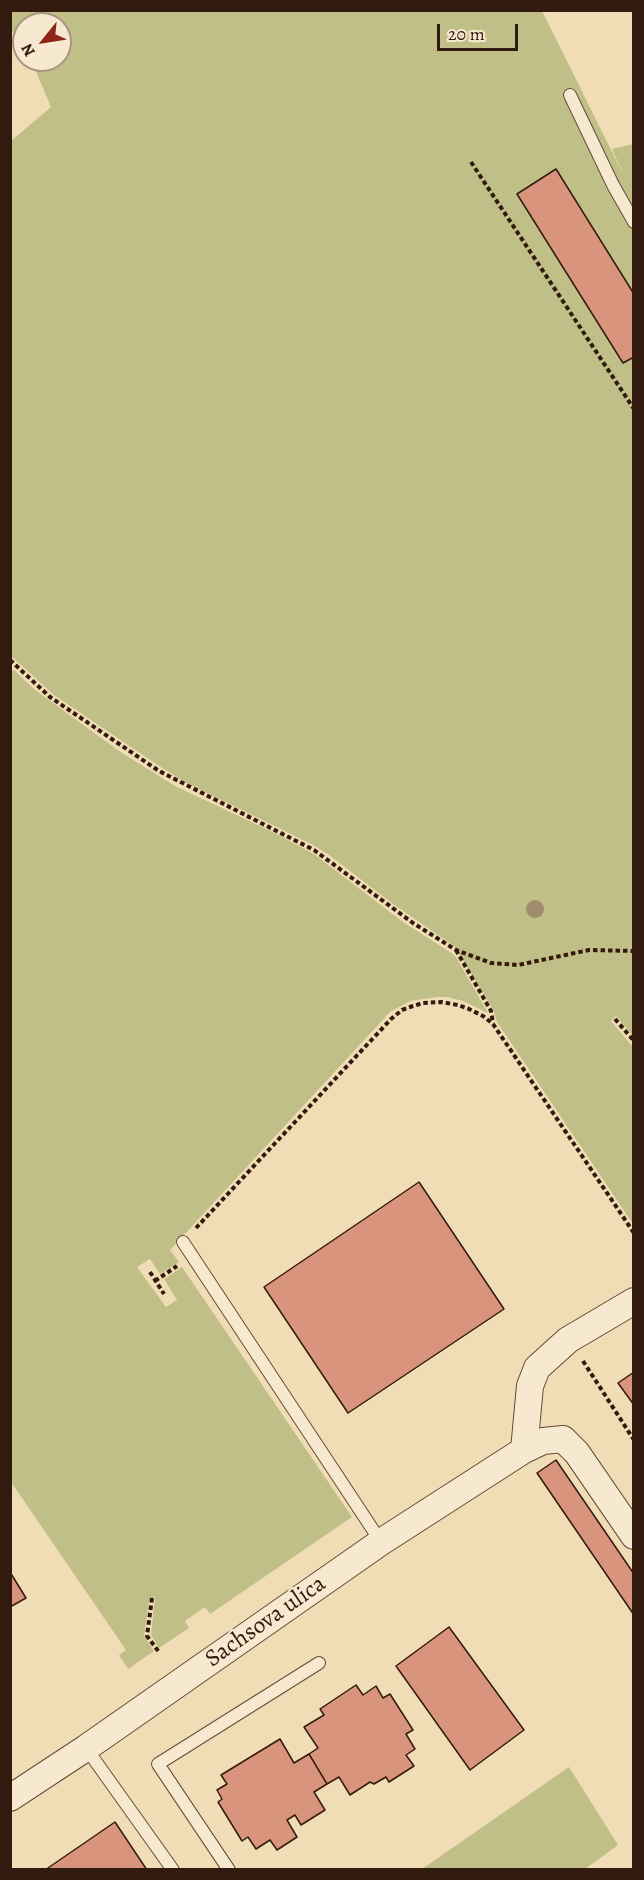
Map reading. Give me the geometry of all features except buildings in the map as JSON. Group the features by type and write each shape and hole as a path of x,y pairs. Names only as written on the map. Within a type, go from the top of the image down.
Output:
{"street":[{"path":"524,1450 530,1386 537,1368 568,1340 633,1301"},
{"name":"Sachsova ulica","path":"13,1791 86,1748 381,1542 524,1450 543,1441 564,1439 577,1453 633,1536"}],"lane":[{"path":"570,95 633,222"},
{"path":"183,1242 381,1542"},
{"path":"229,1869 158,1764 319,1663"},
{"path":"86,1748 173,1869"}],"path":[{"path":"471,162 633,409"},
{"path":"11,661 50,697 159,771 314,850 412,923 456,950 491,963 518,965 589,950 633,951"},
{"path":"456,950 491,1011 493,1024"},
{"path":"183,1242 391,1019 402,1010 423,1003 441,1002 469,1009 493,1024 633,1233"},
{"path":"615,1019 633,1041"},
{"path":"155,1281 192,1255"},
{"path":"150,1272 164,1294"},
{"path":"582,1361 633,1440"},
{"path":"153,1599 147,1636 159,1653"}],"shaded area":[{"path":"11,10 542,11 625,178 612,149 633,144 633,1036 616,1016 611,1021 633,1047 633,1224 497,1022 493,1009 454,946 313,845 185,782 159,766 54,695 11,656 11,141 51,107 36,72 72,72 72,12 12,12 11,30"},
{"path":"14,670 34,689 119,751 175,786 314,854 403,922 450,952 456,957 488,1013 463,1001 447,997 410,1001 390,1012 170,1250 179,1262 160,1274 150,1259 137,1267 166,1307 177,1300 164,1279 182,1267 352,1517 210,1614 205,1607 185,1621 189,1628 159,1648 151,1635 155,1597 152,1598 149,1601 144,1636 154,1651 128,1669 119,1655 126,1650 11,1482 10,672"},
{"path":"569,1767 618,1845 585,1869 422,1869"}]}
